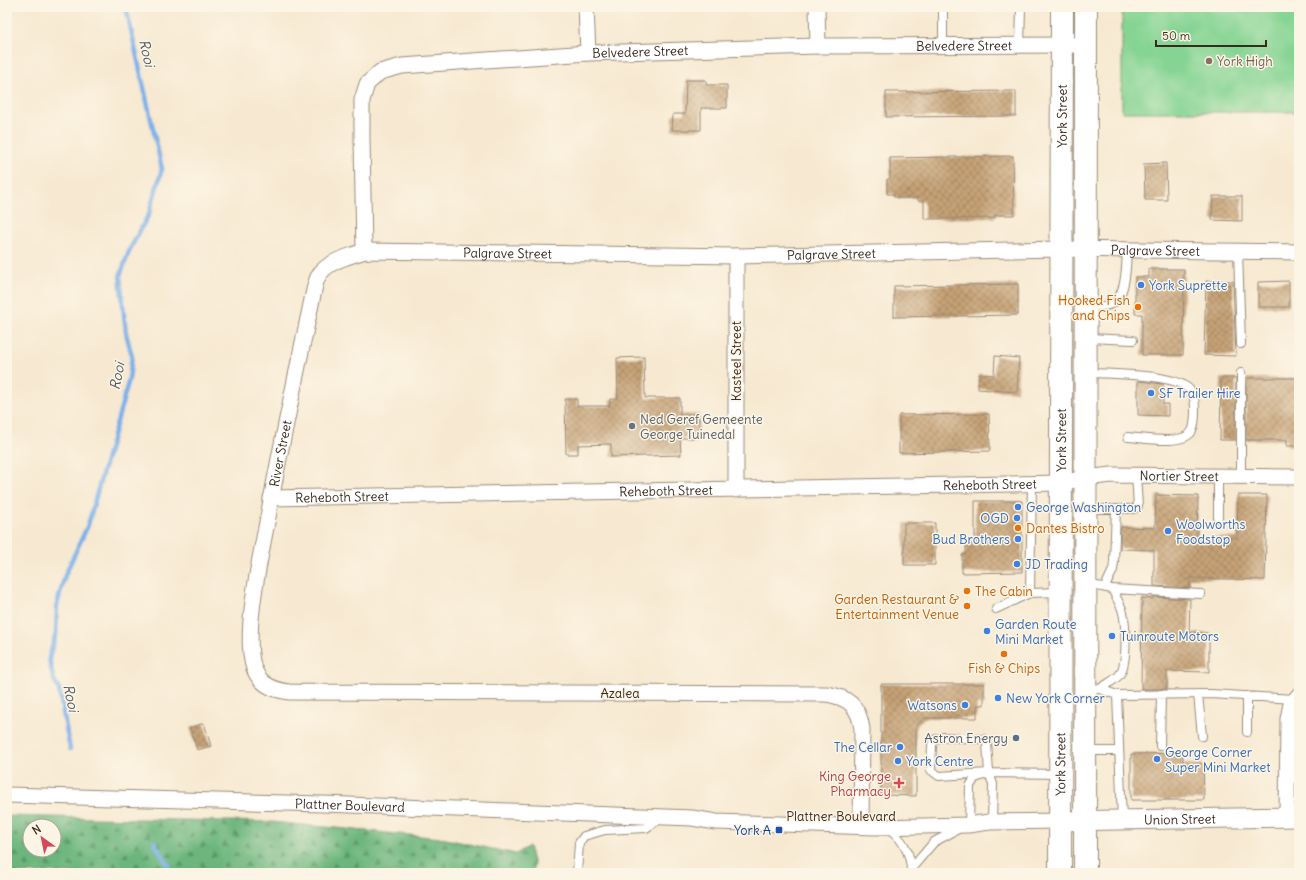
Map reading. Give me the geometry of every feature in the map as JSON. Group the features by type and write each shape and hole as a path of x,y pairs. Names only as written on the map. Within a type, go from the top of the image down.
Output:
{"main road":[{"name":"York Street","path":"1060,873 1060,821 1054,772 1060,592 1062,7"},
{"name":"York Street","path":"1085,873 1084,751 1092,688 1101,586 1085,509 1086,7"}],"street":[{"path":"586,7 588,52"},
{"path":"817,7 818,46"},
{"name":"Belvedere Street","path":"364,251 362,100 367,84 380,72 402,66 588,52 818,46 1086,45"},
{"name":"Palgrave Street","path":"364,251 736,256 1061,249 1299,252"},
{"name":"River Street","path":"264,683 256,673 251,650 253,599 271,498 309,311 318,277 324,270 337,261 364,251"},
{"name":"Kasteel Street","path":"736,256 736,490"},
{"name":"Nortier Street","path":"1061,484 1085,478 1112,475 1299,477"},
{"name":"Reheboth Street","path":"271,498 1061,484"},
{"name":"Azalea","path":"264,683 277,691 289,692 826,694 837,696 848,701 854,706 862,729 861,822"},
{"path":"1293,817 1288,719 1291,704 1297,697"},
{"name":"Plattner Boulevard","path":"7,796 323,804 692,818 716,822 969,822"},
{"name":"Union Street","path":"1060,821 1293,817"},
{"name":"Plattner Boulevard","path":"861,822 885,826 969,822 984,819 991,822 1060,821"}],"lane":[{"path":"942,7 943,46"},
{"path":"1020,46 1021,7"},
{"path":"1086,306 1110,305 1116,301 1120,295 1124,282 1127,250"},
{"path":"1238,252 1241,344"},
{"path":"1086,338 1133,340"},
{"path":"1085,373 1160,378 1176,381 1190,390 1194,396 1194,426 1190,434 1181,439 1171,440 1128,437"},
{"path":"1240,476 1241,373"},
{"path":"1085,509 1134,509 1138,506 1136,475"},
{"path":"1218,476 1218,518"},
{"path":"1030,593 1032,484"},
{"path":"1101,586 1112,570 1114,562 1116,509"},
{"path":"1101,586 1201,594"},
{"path":"1092,688 1120,674 1125,658 1124,621 1122,608 1101,586"},
{"path":"996,609 1030,593 1060,592"},
{"path":"1092,688 1118,694 1198,694 1297,697"},
{"path":"1118,694 1122,820"},
{"path":"1160,746 1161,694"},
{"path":"1198,694 1202,736"},
{"path":"1247,696 1247,732"},
{"path":"1052,732 1056,708"},
{"path":"991,822 993,784 989,773 987,743 983,739 937,738 933,742 931,770 938,776 989,773 1054,772"},
{"path":"1084,751 1119,751"},
{"path":"885,826 899,838 907,850 911,869 934,842 969,822 970,786 975,778 989,773"},
{"path":"953,775 963,778 970,786"},
{"path":"577,873 579,843 584,836 605,830 646,828 662,818"}],"green space":[{"name":"York High","path":"1122,7 1299,7 1299,112 1122,112"},
{"path":"7,816 272,822 441,838 516,854 529,846 534,865 532,873 55,873 54,871 41,873 7,873"}],"building":[{"path":"686,80 706,80 706,85 727,85 727,108 701,108 701,130 672,130 673,114 685,114"},
{"path":"1016,91 1016,116 886,117 886,92"},
{"path":"1013,156 1014,215 995,215 995,218 924,219 924,201 918,201 918,198 897,198 894,197 894,194 887,194 887,179 890,179 890,158"},
{"path":"1166,163 1167,200 1145,200 1144,164"},
{"path":"1213,196 1242,196 1242,221 1212,220"},
{"path":"1149,269 1184,269 1183,355 1142,355 1142,314 1135,314 1135,277 1149,277"},
{"path":"1206,281 1233,281 1236,356 1204,355"},
{"path":"1289,281 1289,307 1258,307 1258,282"},
{"path":"1018,284 1018,315 894,317 894,286"},
{"path":"995,356 1019,358 1017,392 978,389 979,374 994,375"},
{"name":"Ned Geref Gemeente George Tuinedal","path":"644,357 645,398 680,398 680,414 699,414 699,438 680,438 681,455 611,457 611,444 578,445 578,454 566,454 565,399 577,399 577,406 610,406 610,399 618,399 617,358"},
{"path":"1221,378 1236,378 1236,440 1220,440"},
{"path":"1246,378 1299,378 1299,446 1287,446 1287,440 1246,440"},
{"name":"SF Trailer Hire","path":"1138,381 1163,384 1163,404 1168,404 1168,416 1138,415"},
{"path":"989,414 990,451 899,453 899,415"},
{"path":"1156,495 1198,496 1197,537 1237,538 1238,495 1267,495 1265,580 1190,578 1190,588 1154,586 1154,550 1120,549 1121,527 1155,528"},
{"path":"975,501 1022,501 1022,572 962,573 962,555 966,554 966,544 975,544"},
{"path":"904,523 935,523 935,565 904,565"},
{"path":"1153,597 1190,599 1189,633 1209,633 1209,672 1167,671 1167,689 1141,689 1142,598 1153,599"},
{"name":"York Centre","path":"881,684 984,684 984,705 977,705 977,718 924,718 916,726 916,796 881,795"},
{"path":"204,723 211,746 197,750 190,728"},
{"path":"1183,753 1183,764 1203,764 1204,800 1131,800 1131,754"}],"waterway":[{"name":"Rooi","path":"70,749 59,690 53,677 49,658 56,634 57,605 65,575 88,525 129,379 132,356 126,333 120,276 130,249 149,214 162,169 126,7"},
{"name":"Rooi","path":"154,842 173,873"}],"place":[{"name":"York High","path":"1209,61"},
{"name":"York Suprette","path":"1141,285"},
{"name":"Hooked Fish and Chips","path":"1138,307"},
{"name":"SF Trailer Hire","path":"1151,393"},
{"name":"Ned Geref Gemeente George Tuinedal","path":"632,426"},
{"name":"George Washington","path":"1018,507"},
{"name":"OGD","path":"1017,518"},
{"name":"Dantes Bistro","path":"1018,528"},
{"name":"Woolworths Foodstop","path":"1168,531"},
{"name":"Bud Brothers","path":"1018,539"},
{"name":"JD Trading","path":"1017,564"},
{"name":"The Cabin","path":"967,591"},
{"name":"Garden Restaurant & Entertainment Venue","path":"967,606"},
{"name":"Garden Route Mini Market","path":"987,631"},
{"name":"Tuinroute Motors","path":"1112,636"},
{"name":"Fish & Chips","path":"1004,654"},
{"name":"New York Corner","path":"998,698"},
{"name":"Watsons","path":"965,705"},
{"name":"Astron Energy","path":"1016,738"},
{"name":"The Cellar","path":"900,747"},
{"name":"George Corner Super Mini Market","path":"1157,759"},
{"name":"York Centre","path":"898,761"},
{"name":"King George Pharmacy","path":"899,783"},
{"name":"York A","path":"779,830"}]}
